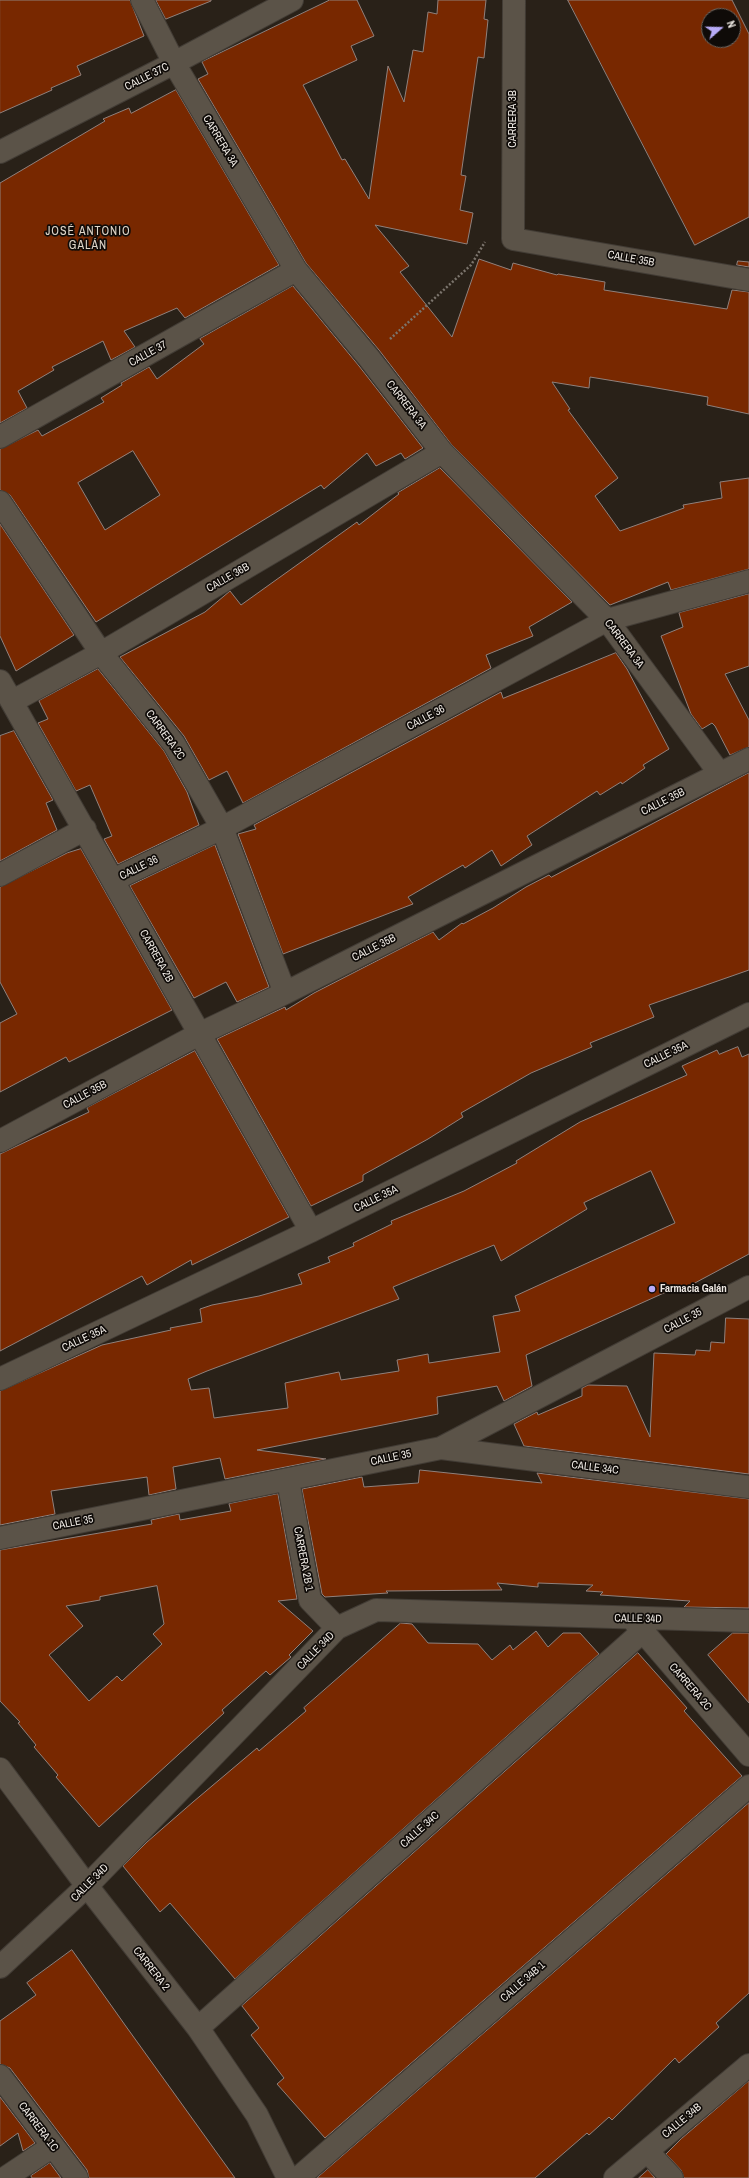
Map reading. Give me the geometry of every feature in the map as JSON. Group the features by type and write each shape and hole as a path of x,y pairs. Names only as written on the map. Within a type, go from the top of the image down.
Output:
{"street":[{"name":"CARRERA 3A","path":"142,0 174,64 296,270 369,358 442,452 608,620 720,774"},
{"name":"CALLE 37C","path":"0,152 174,64 292,0"},
{"name":"CARRERA 3B","path":"513,239 514,0"},
{"name":"CALLE 35B","path":"513,239 749,280"},
{"name":"CALLE 37","path":"0,437 296,270"},
{"name":"CALLE 36B","path":"13,701 101,652 442,452"},
{"name":"CARRERA 2C","path":"0,502 101,652 174,744 222,828 286,993"},
{"name":"CALLE 36","path":"113,880 222,828 608,620 749,581"},
{"name":"CARRERA 2B","path":"0,681 13,701 311,1231"},
{"name":"CALLE 35B","path":"0,1141 199,1034 286,993 749,759"},
{"path":"0,875 85,830"},
{"name":"CALLE 35A","path":"2,1374 311,1231 749,1014"},
{"name":"CALLE 35","path":"0,1538 441,1448 749,1286"},
{"name":"CALLE 34C","path":"441,1448 749,1487"},
{"name":"CARRERA 2B 1","path":"288,1480 310,1600 338,1628"},
{"name":"CALLE 34D","path":"0,1967 87,1886 338,1628 376,1610 637,1625 749,1621"},
{"name":"CARRERA 2C","path":"637,1625 749,1755"},
{"name":"CALLE 34C","path":"198,2028 637,1625"},
{"name":"CARRERA 2","path":"0,1769 87,1886 198,2028 257,2115 288,2178"},
{"name":"CALLE 34B 1","path":"298,2178 749,1786"},
{"name":"CALLE 34B","path":"615,2178 749,2065"},
{"name":"CARRERA 1C","path":"0,2076 77,2178"},
{"path":"5,2178 53,2146"},
{"path":"647,2151 672,2178"}],"path":[{"path":"369,358 471,265 488,236 513,239"}],"building":[{"path":"0,0 130,0 144,36 77,66 81,75 51,88 52,90 0,113"},
{"path":"156,0 211,0 211,1 166,19"},
{"path":"330,0 357,0 374,36 351,46 357,60 303,85 342,160 345,159 369,199 388,66 404,102 413,50 423,52 428,12 437,14 438,0 486,0 484,19 488,20 484,58 478,57 461,175 466,176 460,210 473,213 467,244 375,225 409,266 400,272 452,337 479,259 511,270 513,263 557,275 605,282 604,290 727,309 732,290 749,292 749,414 707,405 708,397 590,377 589,388 552,382 570,409 568,410 618,478 595,496 620,531 684,508 683,505 722,498 720,482 749,478 749,569 671,590 668,582 610,605 451,444 379,350 306,263 198,79 208,74 202,62"},
{"path":"568,0 732,0 736,8 701,8 701,48 741,48 741,18 749,34 749,217 695,245"},
{"path":"176,90 279,265 185,318 177,308 124,331 135,347 111,360 103,341 52,367 54,370 18,391 27,408 0,423 0,183 105,121 103,119 129,108 131,113"},
{"path":"738,261 749,262 749,267 737,265"},
{"path":"293,286 359,366 423,448 405,459 401,453 376,466 367,453 324,489 321,485 96,622 10,495 0,490 0,449 38,430 42,436 104,402 101,398 122,385 121,383 149,367 157,379 204,344 200,339","holes":["133,451 160,495 105,530 78,483"]},
{"path":"440,468 572,602 529,627 533,636 486,655 491,668 243,803 227,771 209,780 184,736 120,657 205,612 230,591 241,605 357,522 359,525 399,494 398,493"},
{"path":"0,524 74,635 16,671 0,636"},
{"path":"749,594 749,666 725,674 749,720 749,747 730,755 715,726 712,723 702,729 691,714 661,636 683,627 679,613"},
{"path":"616,653 627,669 669,749 643,765 645,768 622,784 621,782 600,795 597,791 527,836 532,845 501,866 492,850 465,868 463,865 408,897 413,904 283,954 238,834 256,829 254,825 501,692 503,698"},
{"path":"98,669 164,751 187,792 199,825 118,864 104,839 112,836 90,785 76,791 38,723 48,719 39,701"},
{"path":"14,731 53,800 46,803 57,830 0,861 0,736"},
{"path":"749,773 749,970 649,1005 654,1017 590,1043 592,1047 531,1073 461,1113 463,1117 428,1139 363,1175 363,1181 311,1206 217,1039 285,1007 286,1010 314,993 433,932 439,940 462,923 463,924 493,908 526,887 549,875 551,877"},
{"path":"215,845 269,987 237,1002 226,982 194,998 130,886"},
{"path":"81,849 172,1010 69,1062 66,1057 0,1092 0,1023 17,1014 0,982 0,887 67,853"},
{"path":"738,1047 742,1057 749,1054 749,1254 678,1292 675,1288 526,1355 532,1386 504,1401 497,1386 437,1397 438,1414 257,1450 326,1459 225,1479 220,1458 173,1467 176,1489 149,1495 147,1477 51,1491 55,1514 0,1525 0,1391 102,1345 171,1330 170,1328 202,1322 200,1309 212,1305 259,1296 302,1284 298,1274 330,1262 328,1257 354,1246 353,1243 392,1224 391,1221 464,1191 517,1163 516,1161 580,1122 687,1075 682,1066 717,1050 719,1054","holes":["651,1171 675,1223 515,1296 520,1311 493,1316 500,1352 429,1363 428,1354 397,1360 399,1371 341,1380 339,1372 285,1383 288,1408 214,1418 209,1388 191,1390 188,1379 399,1299 393,1287 494,1245 501,1261 587,1209 584,1203"]},
{"path":"195,1051 289,1217 192,1265 191,1260 147,1285 142,1276 0,1351 0,1154 89,1112 87,1108"},
{"path":"726,1318 749,1319 749,1474 524,1446 514,1424 537,1412 538,1415 582,1396 582,1388 588,1385 627,1386 650,1437 654,1353 695,1355 696,1350 710,1351 711,1342 724,1343"},
{"path":"420,1470 542,1483 537,1473 749,1499 749,1608 684,1607 690,1601 600,1595 603,1592 586,1591 593,1585 538,1583 538,1587 497,1583 502,1590 386,1591 388,1593 325,1597 322,1594 302,1489 362,1477 364,1487 418,1483"},
{"path":"278,1494 297,1599 278,1601 313,1631 289,1655 291,1657 270,1675 266,1671 222,1710 224,1713 99,1827 56,1777 58,1775 34,1747 36,1745 18,1723 20,1722 0,1701 0,1550 152,1524 151,1520 179,1514 180,1520 231,1511 229,1504","holes":["157,1586 164,1624 153,1634 162,1644 122,1681 117,1676 89,1701 49,1655 83,1626 66,1606 100,1600 100,1597"]},
{"path":"401,1623 412,1624 428,1643 478,1644 492,1660 510,1645 513,1650 536,1631 548,1647 563,1633 580,1633 599,1654 235,1979 170,1903 160,1912 123,1866 147,1842 193,1802 257,1748 259,1751 306,1711 304,1708"},
{"path":"733,1633 749,1633 749,1703 708,1655"},
{"path":"638,1653 687,1708 684,1711 742,1776 325,2138 277,2084 284,2078 251,2035 259,2028 242,2006"},
{"path":"749,1803 749,1993 716,2023 719,2027 679,2063 675,2058 612,2120 609,2117 589,2135 587,2133 535,2178 317,2178"},
{"path":"72,1950 235,2178 89,2178 87,2170 10,2068 0,2064 0,2021 36,1995 27,1983"},
{"path":"749,2081 749,2178 684,2178 681,2170 666,2154 681,2139"},
{"path":"0,2097 35,2143 23,2151 18,2133 0,2146"},
{"path":"50,2163 61,2178 32,2178 31,2176"},
{"path":"648,2170 655,2178 639,2178"}],"place":[{"name":"Farmacia Galán","path":"652,1289"}],"district":[{"name":"JOSÉ ANTONIO GALÁN","path":"88,239"}]}
